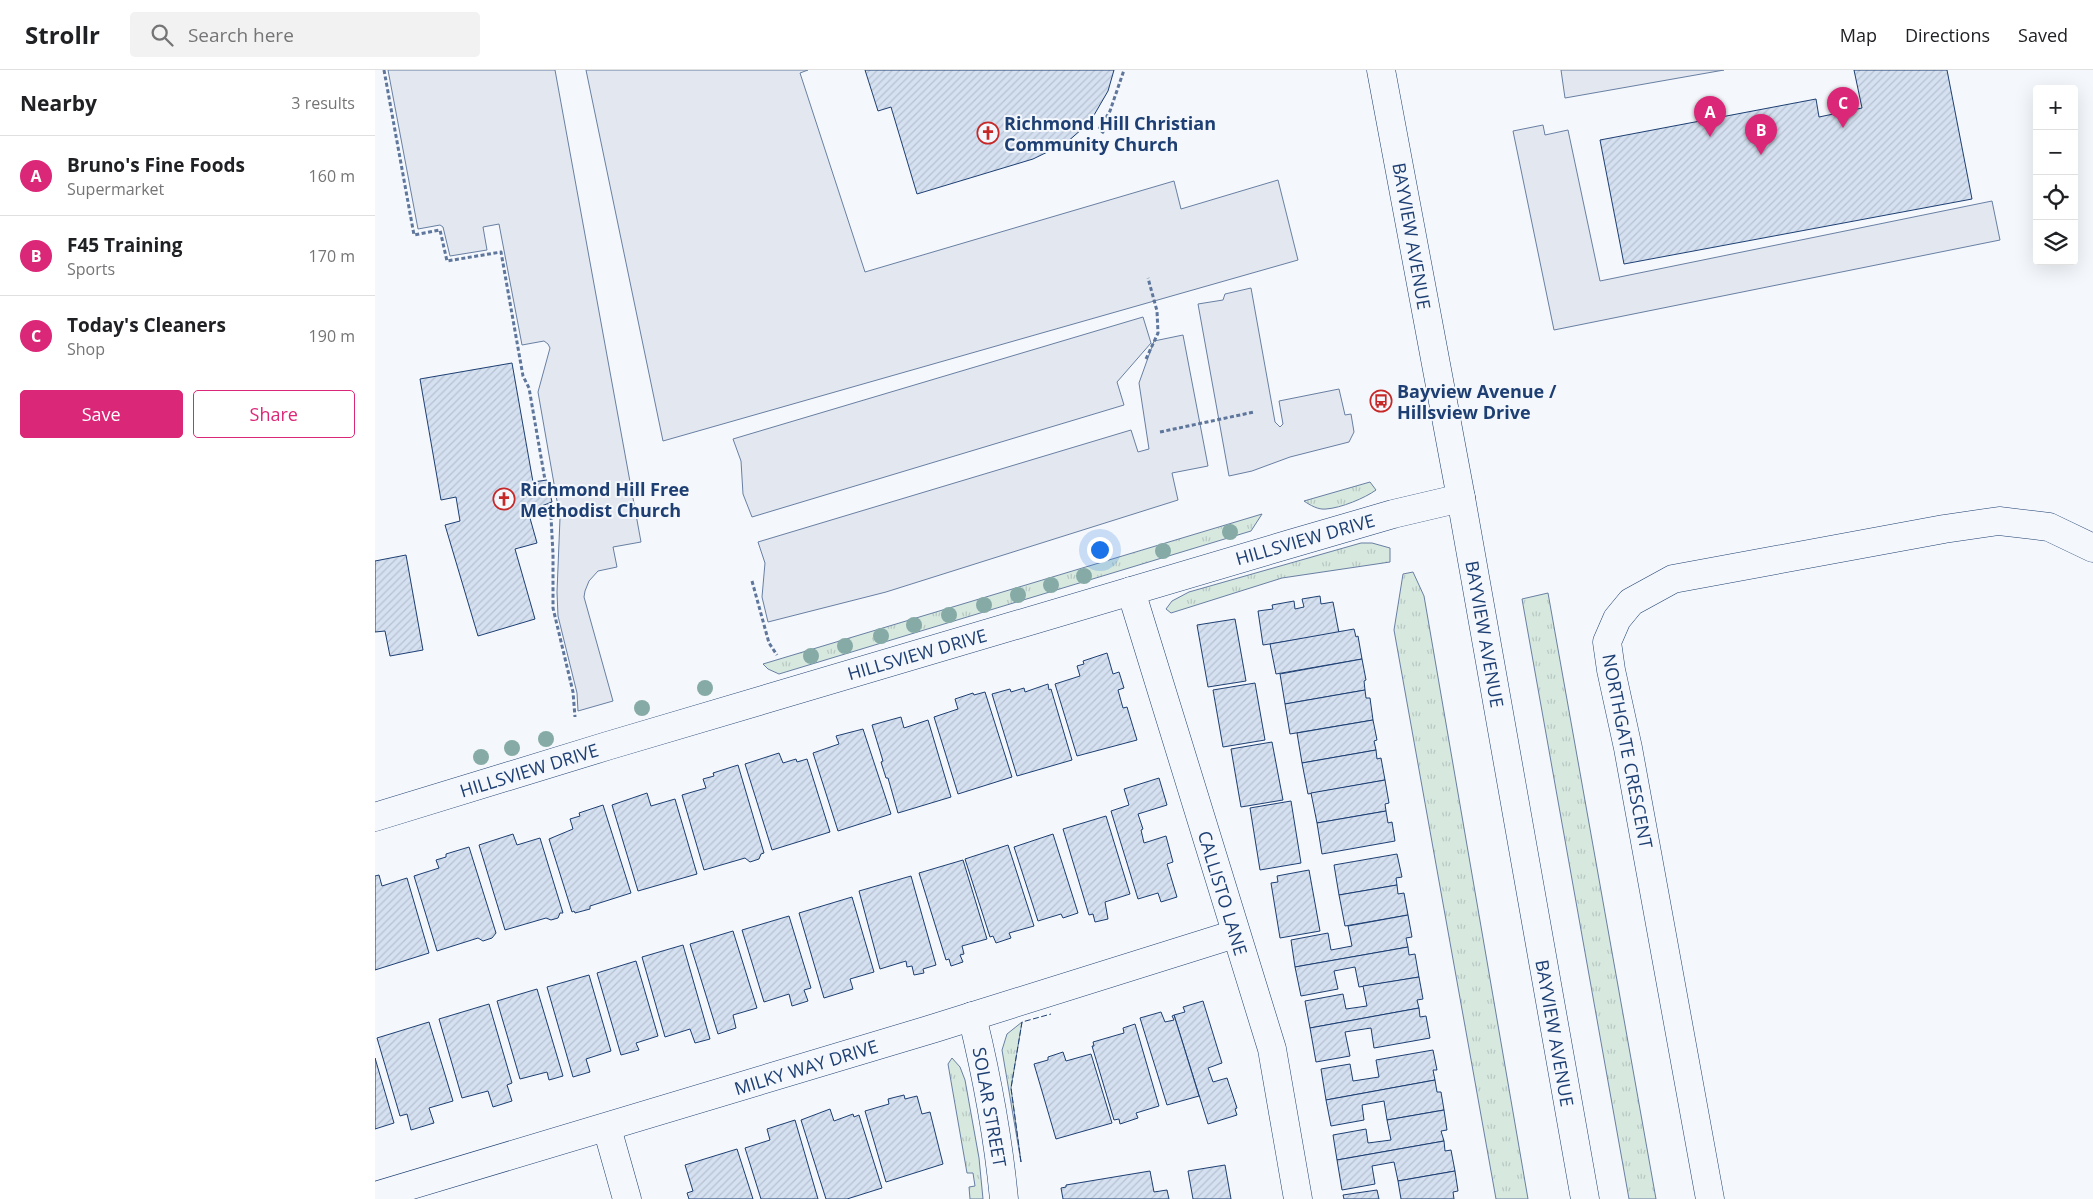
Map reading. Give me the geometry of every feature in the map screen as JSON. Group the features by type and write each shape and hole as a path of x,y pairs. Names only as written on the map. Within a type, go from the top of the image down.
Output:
{"street":[{"name":"BAYVIEW AVENUE","path":"1381,70 1461,498 1585,1199"},
{"name":"HILLSVIEW DRIVE","path":"375,817 607,746 1375,519 1461,498"},
{"name":"NORTHGATE CRESCENT","path":"1710,1199 1628,748 1611,670 1607,642 1617,619 1631,602 1673,579 1999,521 2049,527 2093,548"},
{"name":"CALLISTO LANE","path":"1131,591 1235,934 1272,1049 1298,1199"},
{"name":"MILKY WAY DRIVE","path":"375,1196 607,1128 1235,934"},
{"name":"SOLAR STREET","path":"972,1016 986,1073 998,1137 1004,1199"},
{"path":"607,1128 627,1199"}],"path":[{"path":"384,70 414,235 440,230 447,261 501,252 523,376 529,388 545,480"},
{"path":"1104,133 1099,129 1110,112 1124,70"},
{"path":"1146,359 1157,333 1157,311 1148,278"},
{"path":"1160,432 1254,412"},
{"path":"549,503 553,554 553,608 573,692 575,717"},
{"path":"751,581 769,643 777,655"}],"green space":[{"path":"1370,482 1376,490 1346,505 1320,509 1304,501"},
{"path":"1262,514 1251,531 779,674 768,669 763,664"},
{"path":"1361,543 1372,543 1390,548 1390,562 1282,578 1171,613 1166,609 1172,601 1189,592"},
{"path":"1413,572 1424,596 1528,1199 1496,1199 1394,630 1403,574"},
{"path":"1548,593 1656,1199 1629,1199 1522,599"},
{"path":"1022,1022 1011,1088 1021,1162 1002,1050 1007,1034"},
{"path":"952,1058 960,1067 965,1080 979,1158 983,1199 970,1199 969,1187 975,1186 973,1173 967,1173 948,1064"}],"shaded area":[{"path":"388,70 555,70 641,542 613,547 617,567 598,571 589,581 585,591 584,597 613,701 578,711 577,693 558,616 560,518 538,392 550,348 544,341 522,345 499,224 483,227 487,250 450,256 443,227 440,225 418,229"},
{"path":"586,70 808,70 800,73 865,272 1174,181 1181,209 1278,180 1298,260 663,441"},
{"path":"1561,70 1724,70 1565,98"},
{"path":"1543,125 1545,135 1568,130 1600,281 1992,201 2000,240 1554,330 1513,131"},
{"path":"1251,288 1275,422 1280,427 1283,424 1279,401 1339,389 1345,415 1351,414 1354,432 1349,442 1290,457 1252,471 1229,476 1198,304 1223,300 1225,294"},
{"path":"1143,317 1151,343 1117,382 1124,405 752,517 743,494 741,461 733,439"},
{"path":"1183,335 1208,466 1172,473 1178,500 886,592 768,622 762,597 765,563 758,542 1131,430 1138,452 1149,449 1139,383 1154,341"}],"building":[{"name":"Richmond Hill Christian Community Church","path":"865,70 1114,70 1108,91 1090,122 1066,143 1033,159 917,194 891,107 878,111"},
{"path":"1854,70 1947,70 1972,199 1624,264 1600,140 1816,99 1819,117 1862,108"},
{"name":"Richmond Hill Free Methodist Church","path":"512,363 533,482 547,480 552,502 528,511 537,543 515,549 535,619 478,636 445,525 460,521 456,497 441,500 420,379"},
{"path":"406,555 423,650 390,656 385,631 375,632 375,561"},
{"path":"1320,596 1321,604 1333,602 1339,633 1263,645 1258,611 1273,609 1272,605 1294,601 1295,609 1304,607 1302,599"},
{"path":"1235,619 1246,681 1208,687 1197,625"},
{"path":"1354,629 1356,637 1358,636 1362,659 1276,674 1270,644"},
{"path":"1107,653 1113,674 1119,672 1124,688 1118,690 1123,708 1127,707 1137,740 1077,756 1055,684 1080,676 1077,666 1084,664 1083,661"},
{"path":"1362,659 1366,680 1364,681 1365,690 1285,704 1280,674"},
{"path":"1255,683 1265,740 1223,747 1213,690"},
{"path":"1048,684 1072,760 1017,776 992,694 1010,689 1011,692 1024,688 1025,692"},
{"path":"1365,690 1366,698 1370,698 1373,720 1290,734 1285,704"},
{"path":"985,692 1012,777 958,794 934,717 958,709 955,699 973,693 974,695"},
{"path":"901,717 904,728 928,720 951,797 898,813 888,778 886,778 881,762 883,761 872,725"},
{"path":"1373,720 1377,740 1374,741 1376,750 1302,763 1297,733"},
{"path":"863,729 891,814 838,831 813,753 839,744 836,736"},
{"path":"1272,742 1283,800 1241,807 1231,749"},
{"path":"1376,750 1377,759 1381,758 1385,780 1308,794 1302,763"},
{"path":"779,753 783,763 796,759 797,762 807,759 830,832 772,850 745,764"},
{"path":"738,765 764,853 761,854 759,859 750,862 745,858 704,870 682,795 706,788 703,779 714,776 713,773"},
{"path":"1159,778 1167,805 1138,814 1143,829 1141,830 1144,843 1166,836 1173,862 1167,864 1177,897 1161,902 1158,893 1138,899 1111,811 1129,805 1124,789"},
{"path":"1385,780 1389,803 1385,804 1386,811 1317,823 1311,793"},
{"path":"647,793 651,806 675,799 697,874 638,891 612,805"},
{"path":"1291,801 1301,863 1260,870 1250,808"},
{"path":"603,805 631,893 590,906 590,909 575,913 574,911 572,912 549,839 573,829 570,819 580,816 579,813"},
{"path":"1386,811 1388,823 1392,822 1395,841 1322,854 1317,823"},
{"path":"1106,816 1130,894 1105,902 1108,919 1095,922 1093,914 1089,915 1063,829"},
{"path":"513,834 517,845 540,838 563,913 560,913 558,918 551,920 546,918 505,930 479,845"},
{"path":"1053,834 1078,913 1063,918 1061,914 1038,921 1014,847"},
{"path":"1008,845 1034,926 1009,933 1011,938 996,943 993,936 990,937 965,859"},
{"path":"469,847 496,933 492,938 483,941 478,938 437,951 414,876 439,868 436,860 446,857 446,854"},
{"path":"1397,854 1402,877 1396,878 1397,885 1339,895 1334,865"},
{"path":"963,860 987,939 962,946 964,954 960,955 963,962 951,966 949,959 946,960 919,873"},
{"path":"1309,870 1320,931 1280,938 1271,883 1278,882 1277,876"},
{"path":"379,875 382,886 407,878 429,953 375,970 375,876"},
{"path":"911,876 936,965 923,969 924,973 914,975 912,966 907,967 906,961 880,969 859,891"},
{"path":"1397,885 1398,894 1404,893 1408,915 1345,926 1339,895"},
{"path":"852,897 874,972 850,979 853,989 824,998 799,913"},
{"path":"1408,915 1412,937 1406,938 1408,947 1295,967 1291,940 1328,933 1331,950 1352,946 1348,926"},
{"path":"789,916 811,988 804,990 808,1001 792,1006 789,994 764,1002 742,930"},
{"path":"733,931 757,1008 733,1015 736,1028 718,1034 690,944"},
{"path":"683,945 710,1039 695,1043 690,1029 665,1037 642,957"},
{"path":"1408,947 1409,955 1415,954 1419,977 1359,987 1355,967 1334,971 1338,989 1301,996 1295,967"},
{"path":"636,961 658,1036 636,1043 639,1050 621,1055 597,973"},
{"path":"589,975 611,1051 586,1059 590,1072 573,1077 547,987"},
{"path":"1419,977 1423,999 1417,1000 1419,1008 1310,1028 1305,1001 1343,994 1346,1009 1367,1006 1363,986"},
{"path":"537,989 563,1076 549,1080 547,1072 520,1079 497,1001"},
{"path":"1203,1001 1222,1063 1208,1068 1213,1082 1227,1078 1237,1108 1235,1109 1237,1115 1208,1124 1174,1015 1185,1012 1183,1007"},
{"path":"489,1004 512,1083 507,1085 512,1101 493,1107 488,1091 462,1098 439,1019"},
{"path":"1419,1008 1420,1017 1426,1016 1430,1038 1374,1048 1371,1028 1345,1032 1350,1056 1316,1062 1310,1028"},
{"path":"1161,1012 1165,1022 1174,1020 1172,1016 1174,1015 1199,1096 1167,1105 1140,1018"},
{"path":"429,1022 453,1101 429,1108 434,1123 411,1130 407,1114 400,1116 377,1038"},
{"path":"1135,1024 1159,1106 1136,1113 1138,1118 1120,1124 1119,1119 1114,1120 1092,1046 1094,1046 1093,1042 1124,1033 1123,1028"},
{"path":"1433,1050 1437,1070 1433,1070 1435,1080 1326,1100 1321,1069 1350,1064 1353,1081 1379,1077 1376,1060"},
{"path":"1063,1052 1066,1061 1091,1054 1112,1123 1056,1139 1034,1064 1048,1060 1048,1057"},
{"path":"375,1058 394,1123 375,1129"},
{"path":"1435,1080 1437,1092 1441,1092 1444,1110 1387,1120 1384,1101 1362,1105 1364,1120 1331,1126 1326,1100"},
{"path":"904,1095 905,1099 917,1096 922,1114 930,1112 943,1164 886,1182 865,1111 889,1104 888,1099"},
{"path":"830,1109 834,1121 853,1114 854,1117 859,1115 882,1188 847,1199 826,1199 801,1120"},
{"path":"1444,1110 1447,1130 1441,1131 1444,1141 1337,1160 1333,1135 1366,1129 1368,1143 1391,1140 1387,1120"},
{"path":"795,1120 818,1199 761,1199 745,1148 770,1140 767,1129"},
{"path":"1444,1141 1445,1151 1451,1150 1455,1171 1398,1181 1394,1162 1372,1166 1375,1184 1342,1190 1337,1160"},
{"path":"737,1149 753,1199 689,1199 687,1193 693,1191 685,1165"},
{"path":"1225,1165 1231,1199 1193,1199 1188,1171"},
{"path":"1150,1171 1154,1192 1167,1190 1169,1199 1063,1199 1061,1188 1066,1187 1066,1185"},
{"path":"1455,1171 1458,1191 1453,1192 1454,1199 1401,1199 1398,1181"},
{"path":"1377,1190 1379,1199 1344,1199 1343,1195"}],"fence":[{"path":"1021,1162 1011,1088 1022,1022 1051,1014"}],"place":[{"name":"Today's Cleaners","path":"1843,128"},
{"name":"Richmond Hill Christian Community Church","path":"988,133"},
{"name":"Bruno's Fine Foods","path":"1710,137"},
{"name":"F45 Training","path":"1761,155"},
{"name":"Bayview Avenue / Hillsview Drive","path":"1381,401"},
{"name":"Richmond Hill Free Methodist Church","path":"504,499"}]}
